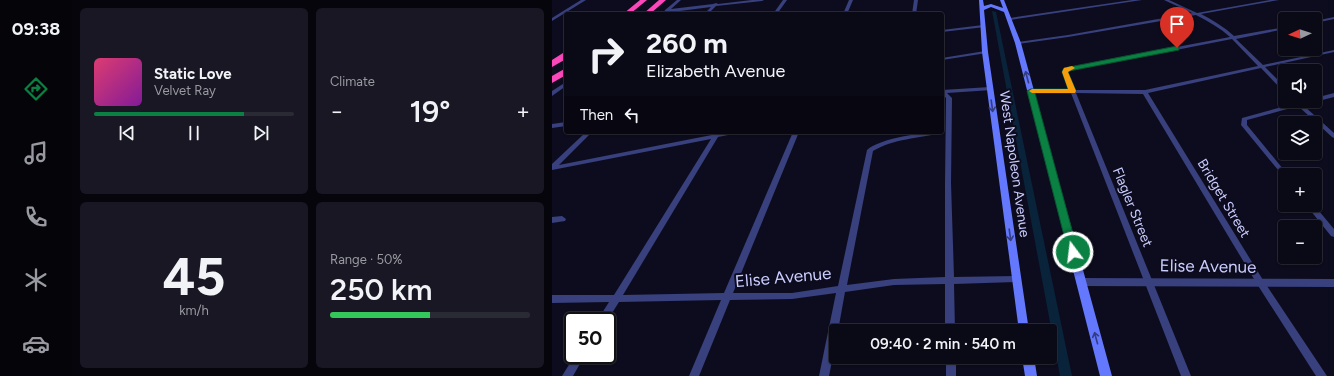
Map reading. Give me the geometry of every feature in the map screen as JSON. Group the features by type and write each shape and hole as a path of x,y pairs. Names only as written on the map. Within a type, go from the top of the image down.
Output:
{"highway":[{"path":"629,12 644,0"},
{"path":"648,12 663,0"},
{"path":"552,64 564,56"},
{"path":"552,80 564,72"}],"main road":[{"path":"982,0 996,0"},
{"name":"West Napoleon Avenue","path":"982,0 985,52 1023,324"},
{"name":"West Napoleon Avenue","path":"1002,0 1018,43 1106,376"},
{"path":"982,9 985,6 990,5 997,6 1006,11"},
{"path":"1029,364 1031,376"}],"street":[{"path":"565,12 584,0"},
{"path":"664,12 679,0"},
{"path":"708,12 720,0"},
{"path":"664,12 762,0"},
{"path":"776,12 785,0"},
{"path":"846,12 851,0"},
{"path":"914,12 916,0"},
{"path":"1010,19 1140,0"},
{"path":"1166,0 1216,24 1278,83"},
{"path":"1018,43 1075,35 1277,0"},
{"path":"552,20 564,12"},
{"path":"1322,21 1334,18"},
{"path":"944,31 983,26"},
{"path":"1232,38 1278,29"},
{"name":"Flagler Street","path":"1186,376 1072,91 1066,70 1232,38"},
{"path":"1031,91 1145,92 1334,51"},
{"path":"944,59 985,52"},
{"path":"554,92 564,85"},
{"path":"944,92 990,89"},
{"path":"554,92 564,90"},
{"name":"Bridget Street","path":"1145,92 1260,282 1322,376"},
{"path":"944,94 949,98 944,131 948,183 950,324"},
{"path":"1322,98 1334,95"},
{"path":"1278,108 1244,118 1244,125 1279,168"},
{"path":"1304,108 1334,136"},
{"path":"552,126 564,124"},
{"path":"552,168 587,134"},
{"path":"552,168 726,134"},
{"path":"694,376 795,134"},
{"path":"824,376 870,150 886,144 931,134"},
{"path":"607,312 716,136"},
{"path":"1316,212 1334,234"},
{"path":"552,220 562,219"},
{"name":"Elise Avenue","path":"552,299 792,296 841,288 894,282 950,279 1016,279"},
{"name":"Elise Avenue","path":"1081,282 1149,281 1334,283"},
{"path":"567,376 574,364"},
{"path":"951,364 951,376"}],"waterway":[{"path":"994,12 1066,376"}],"slow traffic":[{"path":"1032,91 1072,91 1065,72 1066,69 1072,68"}],"route":[{"path":"1073,252 1031,91 1072,91 1065,72 1066,69 1177,48"}]}
